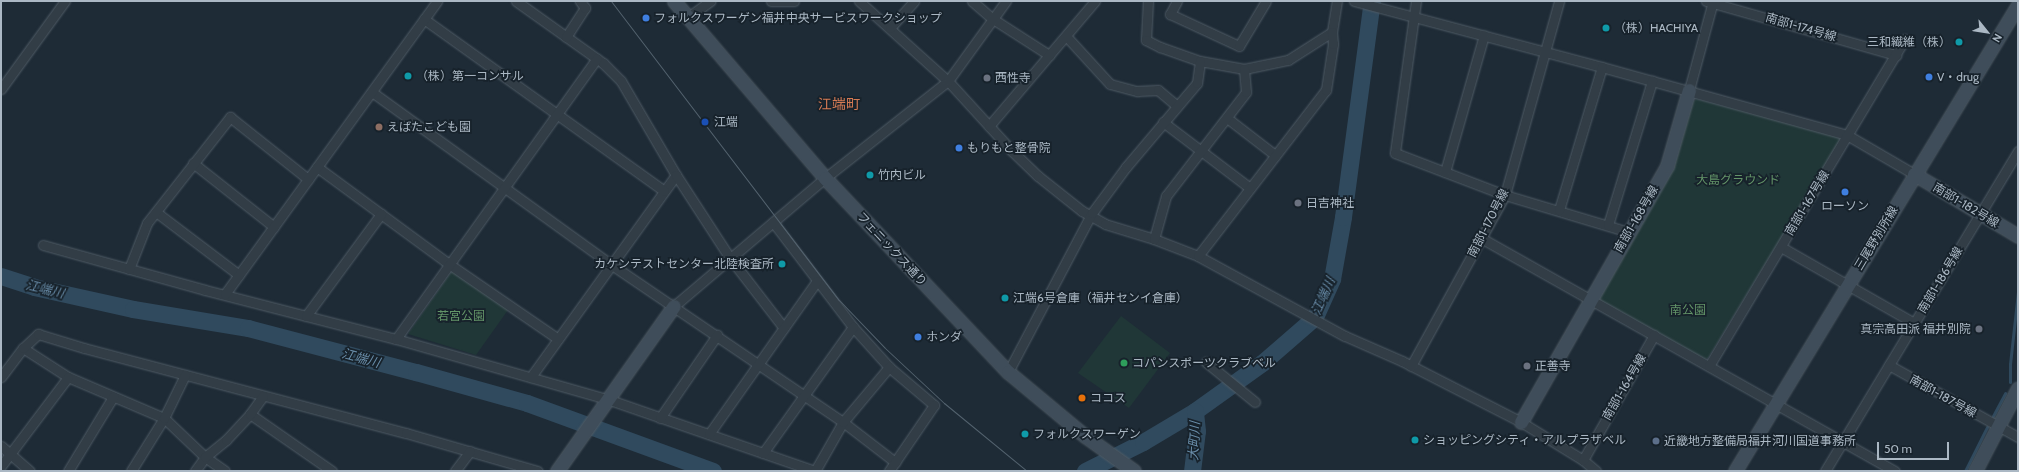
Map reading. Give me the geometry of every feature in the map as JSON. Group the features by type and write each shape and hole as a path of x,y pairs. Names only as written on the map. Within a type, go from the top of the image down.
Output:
{"main road":[{"name":"フェニックス通り","path":"674,1 825,178 1008,372 1085,436 1134,471"},
{"name":"三尾野別所線","path":"1735,471 2018,5"},
{"name":"南部1-168号線","path":"1521,422 1667,166 1689,90"},
{"name":"南部1-182号線","path":"1914,174 2018,236"},
{"path":"560,467 603,404 674,306"},
{"path":"1975,471 2018,388"}],"street":[{"path":"1,89 65,1"},
{"path":"226,294 308,178 437,1"},
{"path":"516,1 597,58 621,81 676,175 730,258 784,328"},
{"path":"566,37 585,8 580,1"},
{"path":"687,18 710,1"},
{"path":"771,1 794,1"},
{"path":"859,1 948,81 1038,176 1091,217 1119,229 1154,239 1198,256 1341,334 1411,366 1521,422 1583,460 1596,471"},
{"path":"890,28 914,1"},
{"path":"972,1 993,18 1049,55"},
{"path":"674,306 825,178 948,81 1006,1"},
{"path":"989,126 1096,1"},
{"path":"1148,1 1146,40 1160,47 1200,61 1244,68 1288,60 1332,32"},
{"path":"1177,1 1170,14 1239,46 1266,1"},
{"path":"1198,256 1326,90 1333,44 1332,32 1337,1"},
{"path":"1354,1 1404,13 1689,90 1848,135 1914,174"},
{"path":"1416,1 1395,153 1505,195 1628,232"},
{"name":"南部1-170号線","path":"1411,366 1505,195 1559,1"},
{"name":"南部1-174号線","path":"1711,2 1896,55"},
{"name":"南部1-168号線","path":"1689,90 1711,2"},
{"path":"424,19 664,191"},
{"path":"1446,172 1484,35"},
{"path":"1066,36 1110,84 1137,91 1158,90 1177,106"},
{"name":"南部1-167号線","path":"1708,366 1905,39"},
{"path":"396,339 597,58"},
{"path":"1008,372 1091,217 1126,167 1197,83 1200,61"},
{"path":"1559,210 1602,67"},
{"path":"1154,239 1166,196 1246,92 1244,68"},
{"path":"1608,225 1652,81"},
{"path":"372,92 612,265 843,422 895,462"},
{"path":"130,269 147,223 230,117 308,178"},
{"path":"1227,118 1275,156"},
{"path":"1163,122 1250,188"},
{"name":"南部1-186号線","path":"1825,471 2018,151"},
{"path":"193,164 274,227"},
{"path":"317,167 449,264 558,339"},
{"path":"531,377 676,175"},
{"path":"156,212 239,275"},
{"path":"306,316 381,214"},
{"path":"773,222 817,282 854,328 889,367 934,405 889,471"},
{"path":"1481,238 1775,405 1895,471"},
{"path":"42,245 396,339 531,377 603,404 660,418 815,471 843,422 889,367"},
{"path":"1781,247 1914,323"},
{"path":"709,434 817,282"},
{"path":"763,453 854,328"},
{"path":"1,377 23,348 38,334 262,396 470,451 538,471"},
{"path":"660,418 717,335"},
{"name":"南部1-164号線","path":"1583,460 1654,336"},
{"path":"23,348 68,377 164,418 205,456 225,471"},
{"path":"1206,362 1255,402"},
{"name":"南部1-187号線","path":"1888,366 2018,437"},
{"path":"131,471 164,418 185,375"},
{"path":"1,466 68,377"},
{"path":"195,471 205,456 226,440 250,414 262,396"},
{"path":"68,471 113,397"},
{"path":"250,414 332,471"},
{"path":"1,446 30,471"},
{"path":"456,471 470,451"}],"green space":[{"name":"大島グラウンド","path":"1697,99 1839,137 1840,141 1708,358 1704,359 1599,300 1598,297 1693,101"},
{"name":"若宮公園","path":"452,271 508,310 476,355 408,334"},
{"name":"コパンスポーツクラブベル","path":"1121,316 1170,353 1129,408 1078,373"}],"waterway":[{"name":"江端川","path":"1085,471 1143,442 1195,411 1262,363 1315,317 1332,279 1343,217 1372,1"},
{"name":"江端川","path":"1,276 34,287 133,309 248,328 416,372 527,403 713,471"},
{"path":"2010,382 2010,364 2018,291"},
{"path":"1993,416 2005,393"},
{"name":"大町川","path":"1192,471 1197,431 1195,411"},
{"path":"1965,471 1987,427"}],"tram line":[{"path":"611,1 839,300 885,348 944,403 1027,471"}],"place":[{"name":"フォルクスワーゲン福井中央サービスワークショップ","path":"646,18"},
{"name":"（株）HACHIYA","path":"1606,28"},
{"name":"三和繊維（株）","path":"1959,42"},
{"name":"（株）第一コンサル","path":"408,76"},
{"name":"V・drug","path":"1929,77"},
{"name":"西性寺","path":"987,78"},
{"name":"江端","path":"705,122"},
{"name":"えばたこども園","path":"379,127"},
{"name":"もりもと整骨院","path":"959,148"},
{"name":"竹内ビル","path":"870,175"},
{"name":"ローソン","path":"1845,192"},
{"name":"日吉神社","path":"1298,203"},
{"name":"カケンテストセンター北陸検査所","path":"782,264"},
{"name":"江端6号倉庫（福井センイ倉庫）","path":"1005,298"},
{"name":"真宗高田派 福井別院","path":"1979,329"},
{"name":"ホンダ","path":"918,337"},
{"name":"コパンスポーツクラブベル","path":"1124,363"},
{"name":"正善寺","path":"1527,366"},
{"name":"ココス","path":"1082,398"},
{"name":"フォルクスワーゲン","path":"1025,434"},
{"name":"ショッピングシティ・アルプラザベル","path":"1415,440"},
{"name":"近畿地方整備局福井河川国道事務所","path":"1656,441"}],"district":[{"name":"江端町","path":"839,104"}],"park label":[{"name":"南公園","path":"1688,310"}]}
